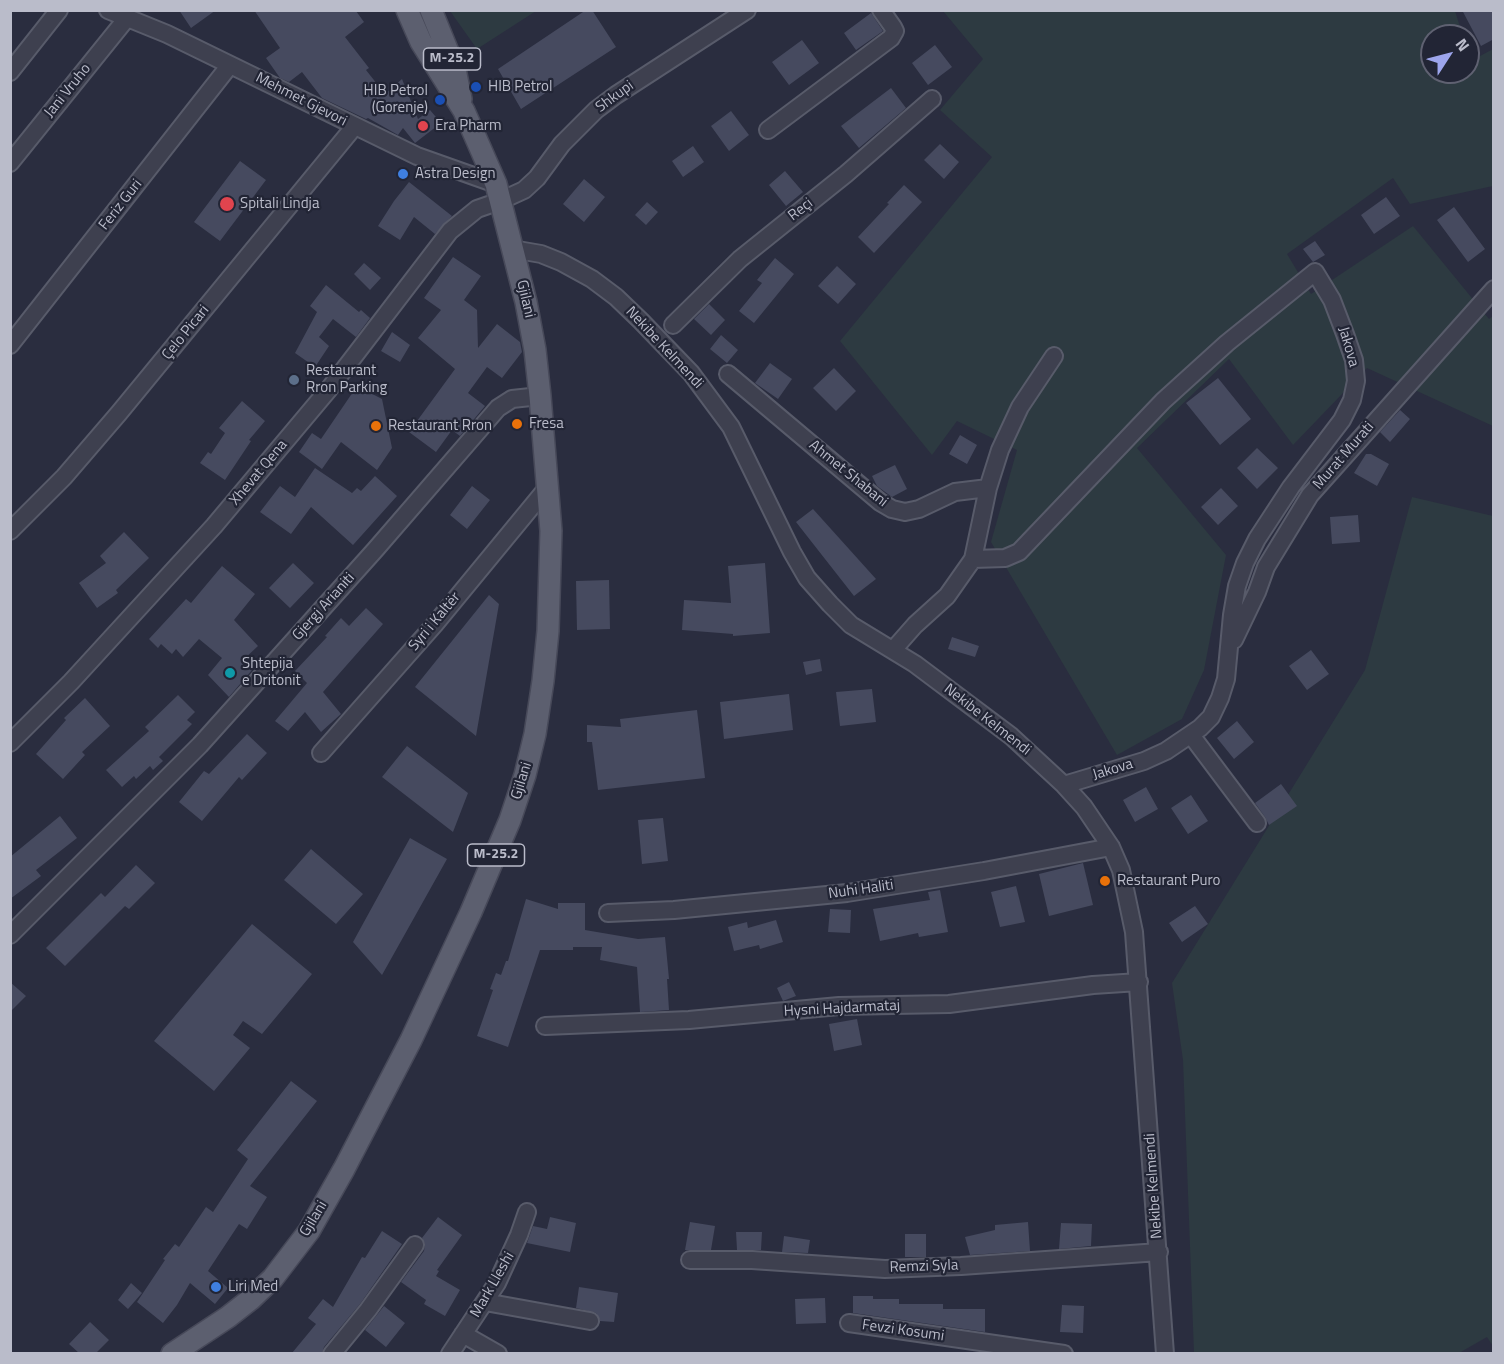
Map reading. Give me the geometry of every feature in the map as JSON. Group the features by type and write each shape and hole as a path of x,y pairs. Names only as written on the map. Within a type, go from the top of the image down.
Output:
{"main road":[{"name":"Gjilani","path":"172,1353 228,1317 251,1299 279,1270 309,1231 411,1040 494,861 525,775 535,734 548,631 551,531 535,350 526,302 498,193 464,111 421,42 407,10"},
{"name":"Gjilani","path":"431,10 455,69 464,111"}],"street":[{"path":"10,72 59,10"},
{"name":"Mehmet Gjevori","path":"108,10 167,34 354,127 498,193"},
{"name":"Shkupi","path":"498,193 524,189 537,178 562,144 596,110 747,10"},
{"path":"768,130 894,35 893,27 881,10"},
{"name":"Jani Vruho","path":"10,164 127,18"},
{"name":"Feriz Guri","path":"10,345 230,65"},
{"name":"Reçi","path":"673,325 741,259 846,174 932,99"},
{"name":"Çelo Picari","path":"10,531 63,477 119,413 354,127"},
{"name":"Xhevat Qena","path":"10,743 79,674 214,526 329,389 450,231 498,193"},
{"name":"Nekibe Kelmendi","path":"512,249 541,254 561,262 592,279 624,305 691,373 731,427 778,525 807,578 851,625 915,664 1011,736 1064,785 1084,807 1111,847 1121,870 1134,932 1165,1353"},
{"name":"Jakova","path":"973,558 1005,558 1019,552 1163,401 1227,343 1315,272 1332,300 1354,360 1356,381 1352,400 1342,420 1291,487 1257,539 1245,563 1235,596 1226,679 1211,717 1191,735 1166,751 1144,761 1064,785"},
{"name":"Murat Murati","path":"1230,647 1257,592 1266,567 1310,495 1494,289"},
{"path":"892,650 947,596 973,558 988,488 1000,450 1020,407 1054,356"},
{"name":"Ahmet Shabani","path":"728,374 880,502 892,509 905,512 955,492 988,488"},
{"name":"Gjergj Arianiti","path":"10,935 200,745 360,567 498,408 512,399 540,396"},
{"name":"Syri i Kaltër","path":"321,753 435,624 547,488"},
{"path":"1191,735 1257,823"},
{"name":"Nuhi Haliti","path":"608,913 674,910 847,893 984,871 1111,847"},
{"name":"Hysni Hajdarmataj","path":"545,1026 689,1020 839,1006 949,1004 1093,985 1139,982"},
{"name":"Mark Lleshi","path":"450,1353 485,1302 510,1256 527,1212"},
{"path":"332,1353 368,1310 415,1245"},
{"name":"Remzi Syla","path":"690,1260 752,1260 885,1269 1159,1252"},
{"path":"485,1302 590,1321"},
{"name":"Fevzi Kosumi","path":"849,1323 1064,1353"},
{"path":"463,1334 498,1353"},
{"path":"1158,1353 1165,1353"}],"shaded area":[{"path":"450,11 536,11 477,49"},
{"path":"943,11 1455,11 1459,24 1420,24 1420,84 1480,84 1480,56 1493,49 1493,186 1410,204 1393,178 1287,254 1311,294 1413,226 1489,319 1493,316 1493,426 1367,368 1293,445 1229,359 1137,448 1226,555 1204,670 1182,719 1117,755 991,542 1017,450 957,421 932,455 840,341 992,157 940,110 983,59"},
{"path":"1412,497 1493,516 1493,1346 1487,1337 1459,1353 1194,1353 1183,1060 1172,983 1365,670"}],"building":[{"path":"179,10 216,10 191,28"},
{"path":"254,10 356,11 364,22 345,37 369,68 366,70 385,94 402,79 418,119 430,110 441,123 415,143 403,128 398,135 368,118 322,98 302,72 289,82 280,78 266,58 280,48"},
{"path":"586,10 592,10 616,47 521,109 498,69"},
{"path":"1462,10 1494,10 1494,39 1481,46 1480,24 1469,24"},
{"path":"871,13 883,31 856,50 844,33"},
{"path":"802,40 819,63 789,85 772,62"},
{"path":"935,45 952,67 928,85 912,63"},
{"path":"891,88 906,108 859,148 841,126"},
{"path":"731,111 749,135 729,151 711,126"},
{"path":"940,144 959,162 944,179 924,160"},
{"path":"693,146 704,162 683,177 672,161"},
{"path":"240,161 266,180 220,241 194,222"},
{"path":"785,171 803,192 786,206 769,185"},
{"path":"584,179 605,197 584,222 563,204"},
{"path":"409,182 452,216 435,234 414,217 400,240 378,226"},
{"path":"904,185 922,202 874,253 858,237"},
{"path":"1386,197 1400,216 1374,234 1361,215"},
{"path":"647,202 658,212 646,225 635,215"},
{"path":"1454,207 1485,249 1468,262 1437,220"},
{"path":"1315,241 1325,255 1313,262 1303,249"},
{"path":"453,257 481,276 464,300 477,310 478,348 497,324 520,342 522,352 502,378 487,367 468,393 485,406 460,436 452,430 436,452 409,432 455,369 418,338 441,310 424,298"},
{"path":"775,258 794,274 754,323 739,311 762,283 757,280"},
{"path":"364,263 381,278 370,290 354,274"},
{"path":"837,266 856,284 838,304 818,286"},
{"path":"326,285 359,312 361,310 370,318 356,337 333,319 319,337 329,346 315,367 295,353 317,312 310,306"},
{"path":"709,304 725,320 711,335 694,319"},
{"path":"392,332 410,345 400,362 381,351"},
{"path":"721,335 738,350 727,363 710,349"},
{"path":"770,363 792,379 778,399 755,383"},
{"path":"834,368 856,391 836,411 813,388"},
{"path":"1218,378 1251,419 1220,445 1186,403"},
{"path":"357,386 382,399 392,448 377,470 341,442 322,469 299,452 312,433 321,439"},
{"path":"242,401 265,421 249,440 251,441 225,480 200,463 208,452 211,454 225,433 219,428"},
{"path":"1400,410 1410,419 1390,442 1380,432"},
{"path":"960,435 977,445 967,464 949,454"},
{"path":"1257,448 1278,468 1257,489 1237,468"},
{"path":"1366,454 1371,454 1389,464 1377,486 1354,473"},
{"path":"895,465 907,489 892,497 877,486 872,476"},
{"path":"315,468 352,493 357,488 361,491 375,476 397,496 353,545 311,507 291,534 260,512 280,486 295,497"},
{"path":"472,486 490,500 467,529 450,515"},
{"path":"1221,488 1238,506 1218,525 1201,507"},
{"path":"813,509 876,579 854,596 796,522"},
{"path":"1358,515 1360,542 1332,544 1330,517"},
{"path":"124,532 149,558 116,590 118,593 97,608 79,583 106,563 100,556"},
{"path":"293,563 314,583 290,608 269,588"},
{"path":"765,563 770,633 733,636 733,634 682,630 684,600 731,603 728,566"},
{"path":"222,566 255,594 234,620 258,646 242,661 252,670 229,697 208,675 222,658 199,639 183,657 176,649 172,654 161,644 158,648 149,639 186,599 191,603"},
{"path":"609,580 610,629 577,630 576,581"},
{"path":"489,595 499,604 476,736 415,687"},
{"path":"366,608 383,624 323,692 341,714 321,732 305,712 288,731 275,721 307,683 295,671 327,637 325,636 341,618 349,626"},
{"path":"952,637 979,646 975,657 948,649"},
{"path":"1311,650 1329,674 1307,690 1289,666"},
{"path":"820,659 822,671 806,675 803,662"},
{"path":"872,689 876,722 840,726 836,692"},
{"path":"789,694 793,730 724,739 720,702"},
{"path":"178,695 195,712 187,720 192,724 159,757 163,761 153,770 150,766 136,779 134,776 122,787 106,770 149,731 145,727"},
{"path":"85,698 110,726 82,752 85,755 63,779 36,754 66,720 64,718"},
{"path":"697,710 705,778 598,790 592,742 587,742 587,725 621,727 620,719"},
{"path":"1237,721 1254,742 1234,759 1217,738"},
{"path":"247,734 267,753 242,780 239,777 202,821 179,802 204,771 209,774"},
{"path":"407,746 468,793 453,832 382,777"},
{"path":"1281,784 1297,806 1269,825 1255,803"},
{"path":"1146,787 1158,809 1135,822 1123,800"},
{"path":"1191,795 1208,821 1188,834 1171,808"},
{"path":"60,816 77,838 36,870 41,876 10,899 10,857"},
{"path":"663,818 668,861 642,864 638,820"},
{"path":"410,838 447,859 382,975 353,942"},
{"path":"311,849 363,894 336,924 284,880"},
{"path":"1083,863 1093,905 1049,916 1039,874"},
{"path":"136,865 155,883 129,909 125,906 65,966 46,948 101,893 105,897"},
{"path":"1016,886 1025,922 1000,927 991,892"},
{"path":"940,890 948,932 919,937 918,933 880,941 873,909 930,900 928,892"},
{"path":"526,899 558,909 558,903 585,903 585,930 638,939 665,937 669,1010 640,1012 637,967 600,960 602,947 540,950 508,1047 477,1036 493,990 490,989 496,973 501,975 508,961"},
{"path":"1195,906 1208,924 1182,942 1169,923"},
{"path":"830,909 851,910 850,933 828,932"},
{"path":"776,920 783,942 760,949 759,945 734,951 728,927 747,922 748,928"},
{"path":"252,924 312,974 262,1034 243,1021 233,1035 250,1048 214,1091 154,1041"},
{"path":"10,982 26,996 10,1012"},
{"path":"789,982 796,996 783,1001 777,988"},
{"path":"857,1019 862,1045 834,1051 829,1024"},
{"path":"291,1081 317,1101 250,1186 267,1197 247,1229 239,1224 208,1271 228,1288 215,1304 190,1283 163,1323 137,1302 165,1260 163,1259 175,1244 179,1247 206,1207 213,1212 248,1159 237,1150"},
{"path":"438,1217 462,1235 437,1270 439,1271 436,1276 460,1290 445,1316 424,1304 426,1300 401,1282 424,1251 425,1245 422,1238"},
{"path":"550,1217 576,1223 570,1252 527,1243 533,1226 547,1229"},
{"path":"690,1222 715,1226 711,1250 685,1250"},
{"path":"1028,1222 1030,1251 970,1255 965,1237 995,1230 995,1225"},
{"path":"1061,1223 1092,1224 1091,1246 1059,1249"},
{"path":"382,1231 402,1244 360,1304 324,1347 322,1353 292,1353 316,1324 308,1318 323,1299 333,1307 362,1257 365,1258"},
{"path":"736,1232 762,1232 761,1250 737,1250"},
{"path":"905,1234 926,1234 926,1257 905,1257"},
{"path":"784,1236 810,1240 808,1253 782,1252"},
{"path":"131,1283 142,1293 128,1309 118,1300"},
{"path":"579,1287 618,1293 614,1322 600,1321 596,1313 576,1308"},
{"path":"853,1296 899,1299 899,1304 943,1304 943,1309 985,1309 985,1332 853,1313"},
{"path":"825,1298 826,1323 796,1324 795,1299"},
{"path":"1062,1305 1084,1306 1083,1333 1060,1332"},
{"path":"384,1306 405,1323 386,1347 365,1330"},
{"path":"90,1322 109,1340 96,1353 79,1353 69,1344"}],"place":[{"name":"HIB Petrol","path":"476,87"},
{"name":"HIB Petrol (Gorenje)","path":"440,100"},
{"name":"Era Pharm","path":"423,126"},
{"name":"Astra Design","path":"403,174"},
{"name":"Spitali Lindja","path":"227,204"},
{"name":"Restaurant Rron Parking","path":"294,380"},
{"name":"Fresa","path":"517,424"},
{"name":"Restaurant Rron","path":"376,426"},
{"name":"Shtepija e Dritonit","path":"230,673"},
{"name":"Restaurant Puro","path":"1105,881"},
{"name":"Liri Med","path":"216,1287"}]}
